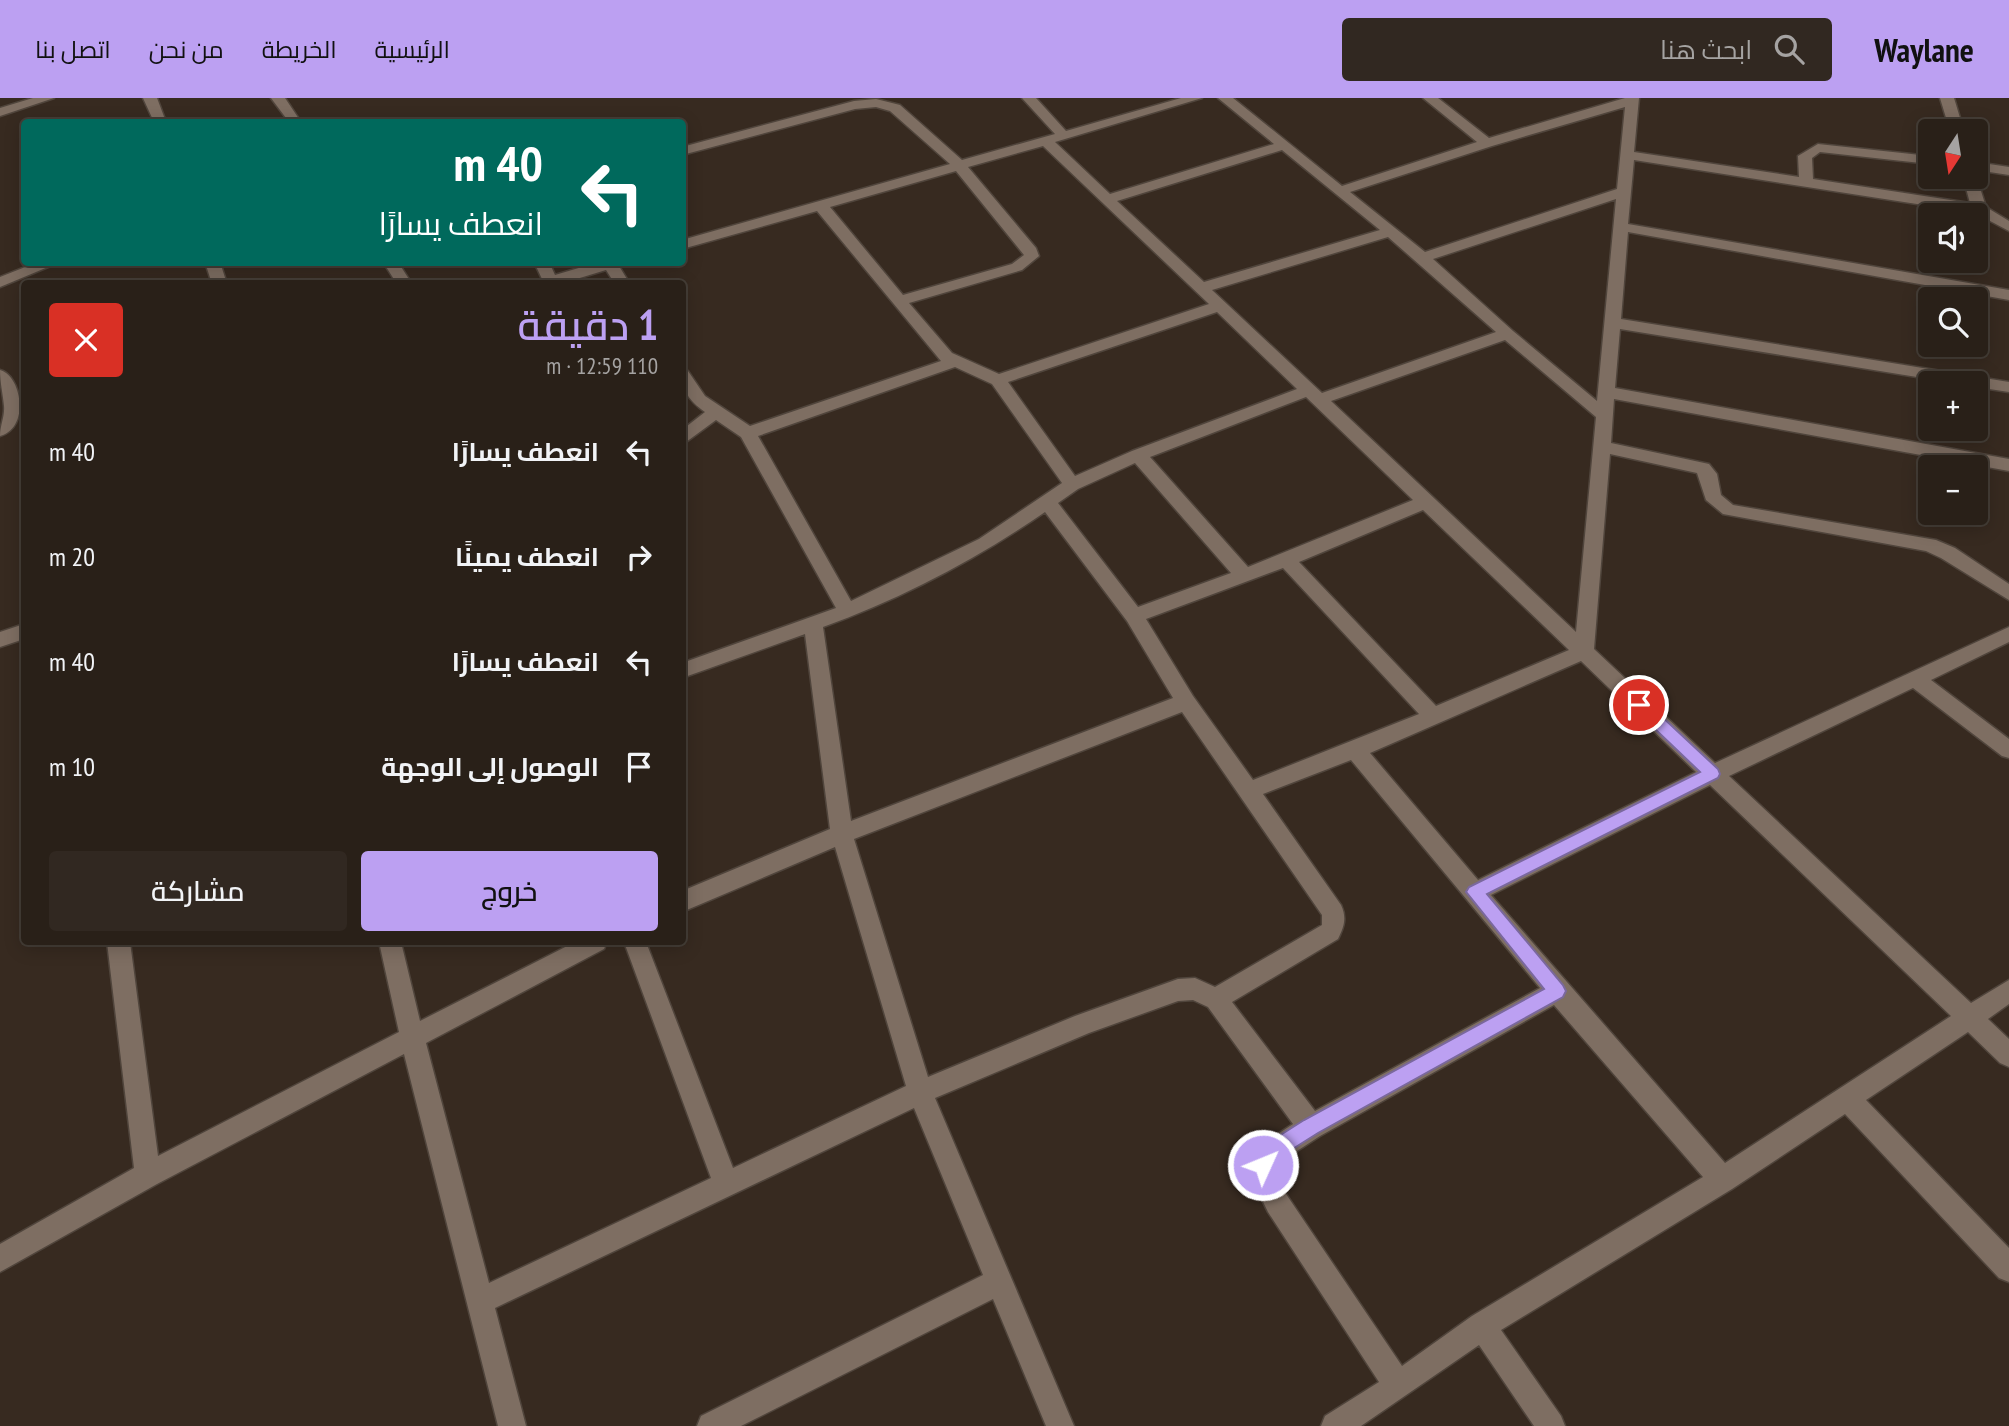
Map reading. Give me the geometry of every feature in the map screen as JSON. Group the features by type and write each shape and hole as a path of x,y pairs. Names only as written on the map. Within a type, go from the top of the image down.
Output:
{"street":[{"path":"0,112 26,109 47,98"},
{"path":"150,98 159,119"},
{"path":"278,98 293,119"},
{"path":"1029,98 1043,104 1054,138 1108,200 2009,1055"},
{"path":"686,244 1195,98"},
{"path":"1225,98 1423,258 1507,334 1605,416"},
{"path":"1430,98 1487,143"},
{"path":"1947,98 1953,119"},
{"path":"1340,191 1632,99 1584,652"},
{"path":"686,150 854,105 876,103 895,108 959,165 1031,251 1032,256 1017,267 899,301"},
{"path":"1108,200 1282,146"},
{"path":"1806,183 1804,156 1818,148 1918,159"},
{"path":"1628,155 1939,203"},
{"path":"1988,168 2009,171"},
{"path":"1423,258 1625,191"},
{"path":"822,207 953,362 998,380 1072,485"},
{"path":"1988,214 2009,227"},
{"path":"1622,227 2009,295"},
{"path":"1202,288 1389,232"},
{"path":"0,282 42,266"},
{"path":"553,280 603,266"},
{"path":"998,380 1219,306"},
{"path":"1613,323 2009,387"},
{"path":"686,670 846,611 985,544 1046,500 1072,485 1138,456 1313,395 1507,334"},
{"path":"748,433 953,362"},
{"path":"0,375 13,398 13,408 11,419 0,430"},
{"path":"1607,392 2009,465"},
{"path":"691,402 715,412 748,433 846,611"},
{"path":"686,436 715,412"},
{"path":"1602,447 1703,468 1708,474 1709,493 1729,510 1929,545 1948,553 2009,593"},
{"path":"1138,456 1244,575"},
{"path":"1046,500 1134,616 1186,702 1333,912 1334,924 1323,936 1216,999"},
{"path":"1134,616 1286,560 1426,502"},
{"path":"1286,560 1432,715"},
{"path":"813,625 842,834 920,1092 1060,1426"},
{"path":"0,640 21,632"},
{"path":"1475,892 1712,774 2009,634"},
{"path":"1248,791 1355,750 1584,652"},
{"path":"1916,679 2009,750"},
{"path":"686,900 842,834 1186,702"},
{"path":"1355,750 1557,991 1723,1180"},
{"path":"118,945 148,1175"},
{"path":"391,945 512,1426"},
{"path":"0,1259 148,1175 590,945"},
{"path":"636,945 726,1184"},
{"path":"480,1301 920,1092 1084,1024 1187,988 1202,991 1216,999 1311,1127"},
{"path":"1398,1386 1265,1183 1265,1157 1311,1127 1557,991"},
{"path":"1335,1426 1398,1386 1482,1326 1723,1180 2009,991"},
{"path":"1848,1099 2009,1268"},
{"path":"711,1426 999,1280"},
{"path":"1482,1326 1551,1426"}],"route":[{"path":"1263,1165 1270,1152 1311,1127 1557,991 1475,892 1712,774 1639,705"}]}
